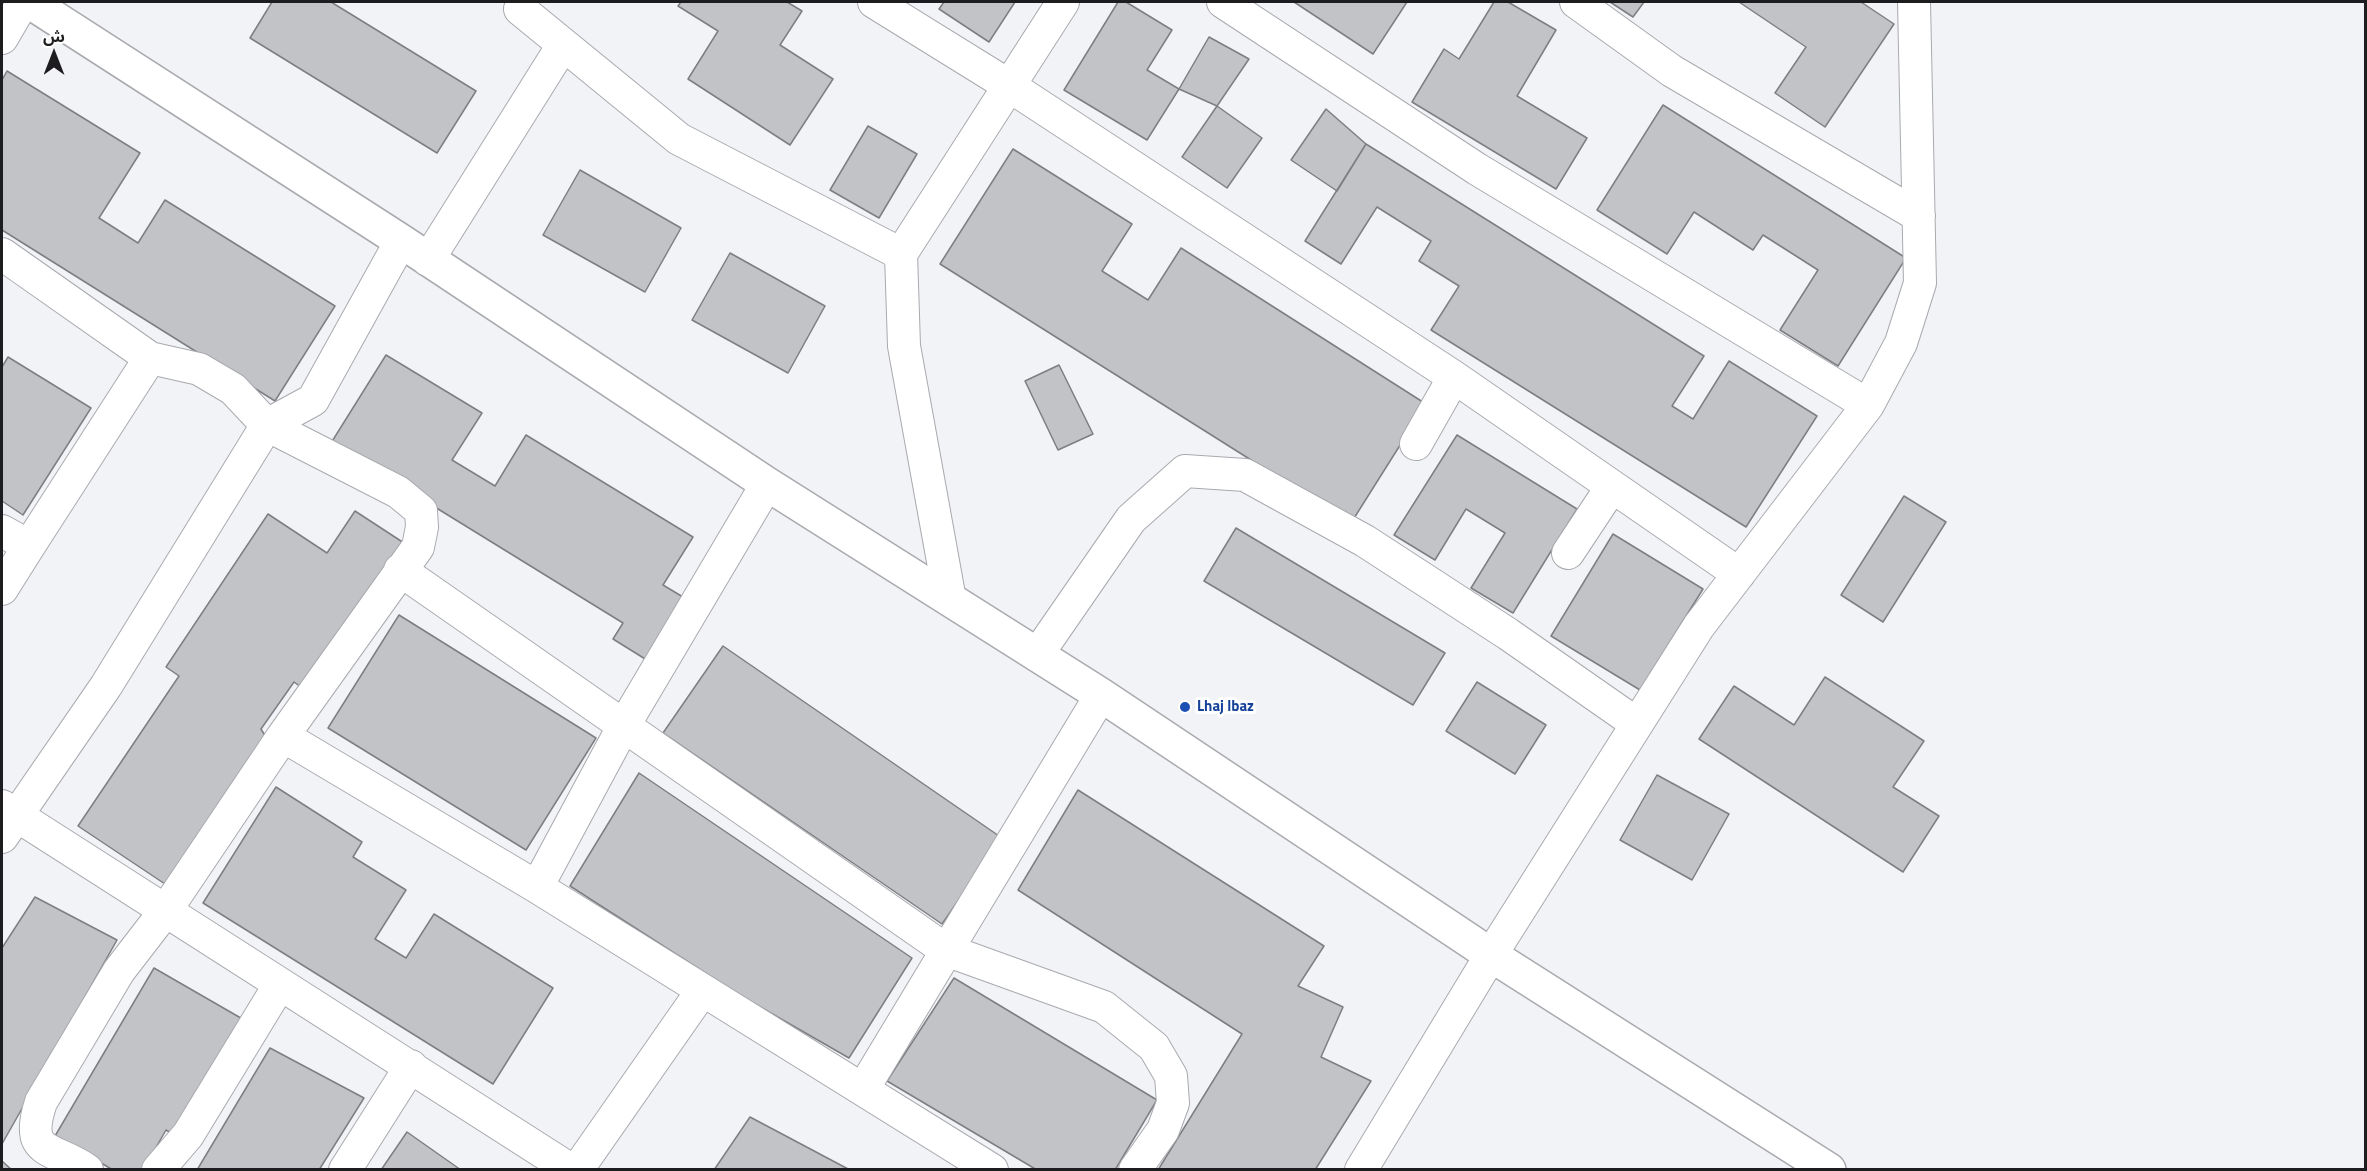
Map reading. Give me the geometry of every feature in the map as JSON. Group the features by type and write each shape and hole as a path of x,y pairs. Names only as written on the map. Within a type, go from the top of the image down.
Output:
{"street":[{"path":"2,38 23,2"},
{"path":"30,2 401,241 767,484 1101,695 1491,955 1829,1170"},
{"path":"874,2 1008,85 1454,377 1611,488 1739,574"},
{"path":"950,600 904,346 901,254 1063,2"},
{"path":"1223,2 1477,169 1868,405"},
{"path":"1576,2 1672,71 1918,216"},
{"path":"1361,1170 1491,955 1699,626 1868,405 1901,343 1920,282 1914,2"},
{"path":"516,4 679,139 901,254"},
{"path":"428,260 563,45"},
{"path":"401,241 313,400 267,425 106,686 6,819 166,910 572,1170"},
{"path":"2,254 150,358 199,369 233,389 267,425 398,492 421,511 422,527 418,547 283,736 166,910 119,971 41,1102 35,1121 36,1137 44,1149 80,1168"},
{"path":"2,589 150,358"},
{"path":"1416,444 1454,377"},
{"path":"1037,655 1131,519 1185,471 1245,475 1365,541 1508,634 1637,724"},
{"path":"537,887 623,727 767,484"},
{"path":"1568,553 1611,488"},
{"path":"2,531 28,546"},
{"path":"400,570 946,950 1104,1007 1154,1047 1171,1076 1173,1103 1163,1130 1135,1170"},
{"path":"863,1089 1101,695"},
{"path":"283,736 537,887 992,1170"},
{"path":"158,1170 188,1134 280,984"},
{"path":"577,1170 702,991"},
{"path":"345,1170 411,1066"}],"building":[{"path":"272,2 331,2 476,91 437,153 250,38"},
{"path":"681,2 787,2 802,11 780,45 833,79 790,145 688,79 718,31 678,6"},
{"path":"944,2 1015,2 989,42 939,9"},
{"path":"1118,2 1126,2 1172,30 1147,70 1179,89 1147,140 1064,90"},
{"path":"1294,2 1407,2 1373,54"},
{"path":"1494,2 1508,2 1556,30 1517,96 1587,138 1556,189 1412,102 1444,49 1459,59"},
{"path":"1610,2 1644,2 1633,17"},
{"path":"1739,2 1861,2 1894,24 1825,127 1775,93 1806,47"},
{"path":"1209,37 1249,59 1217,106 1179,89"},
{"path":"7,71 140,153 99,218 138,243 165,200 335,306 275,401 2,230 2,80"},
{"path":"1663,105 1906,258 1838,366 1780,330 1818,270 1763,235 1753,250 1694,212 1667,254 1597,210"},
{"path":"1217,106 1262,138 1227,188 1182,157"},
{"path":"1326,109 1366,144 1337,191 1291,160"},
{"path":"868,126 917,154 879,218 830,190"},
{"path":"1366,144 1704,356 1672,406 1693,419 1729,361 1817,416 1746,527 1431,330 1459,286 1419,261 1431,241 1377,207 1341,264 1305,241"},
{"path":"1013,149 1132,224 1102,271 1148,300 1181,248 1426,404 1351,523 940,264"},
{"path":"580,170 681,228 645,292 543,235"},
{"path":"730,253 825,306 788,373 692,320"},
{"path":"386,355 482,413 452,460 495,486 526,435 693,537 663,585 688,600 650,662 613,639 623,623 331,443"},
{"path":"8,357 91,408 23,515 2,501 2,367"},
{"path":"1059,365 1093,434 1058,450 1025,381"},
{"path":"1457,435 1577,509 1513,613 1471,588 1505,533 1466,509 1435,560 1394,535"},
{"path":"1904,496 1946,522 1883,622 1841,595"},
{"path":"355,511 404,543 305,690 294,682 261,729 269,742 171,888 78,826 179,676 166,667 268,514 327,553"},
{"path":"1236,528 1445,653 1413,705 1204,581"},
{"path":"1613,534 1703,589 1640,690 1551,636"},
{"path":"399,615 596,738 526,850 328,728"},
{"path":"723,646 1002,838 942,924 663,733"},
{"path":"1825,677 1924,741 1893,787 1939,816 1903,872 1699,739 1734,686 1794,725"},
{"path":"1477,682 1546,725 1515,774 1446,731"},
{"path":"639,773 912,958 849,1058 741,996 570,886"},
{"path":"1657,775 1729,814 1692,880 1620,840"},
{"path":"276,787 362,842 353,857 406,890 375,939 406,958 434,914 553,988 493,1084 203,903"},
{"path":"1078,790 1324,946 1298,986 1343,1007 1321,1057 1371,1081 1315,1170 1158,1170 1242,1034 1018,890"},
{"path":"35,897 117,940 2,1144 2,948"},
{"path":"154,968 246,1021 178,1137 166,1130 143,1170 113,1170 55,1136"},
{"path":"954,978 1157,1100 1115,1170 1037,1170 887,1081"},
{"path":"270,1048 364,1098 319,1170 197,1170"},
{"path":"750,1117 850,1170 714,1170"},
{"path":"407,1132 461,1170 381,1170"},
{"path":"2,1161 12,1170 2,1170"}],"place":[{"name":"Lhaj lbaz","path":"1185,707"}]}
